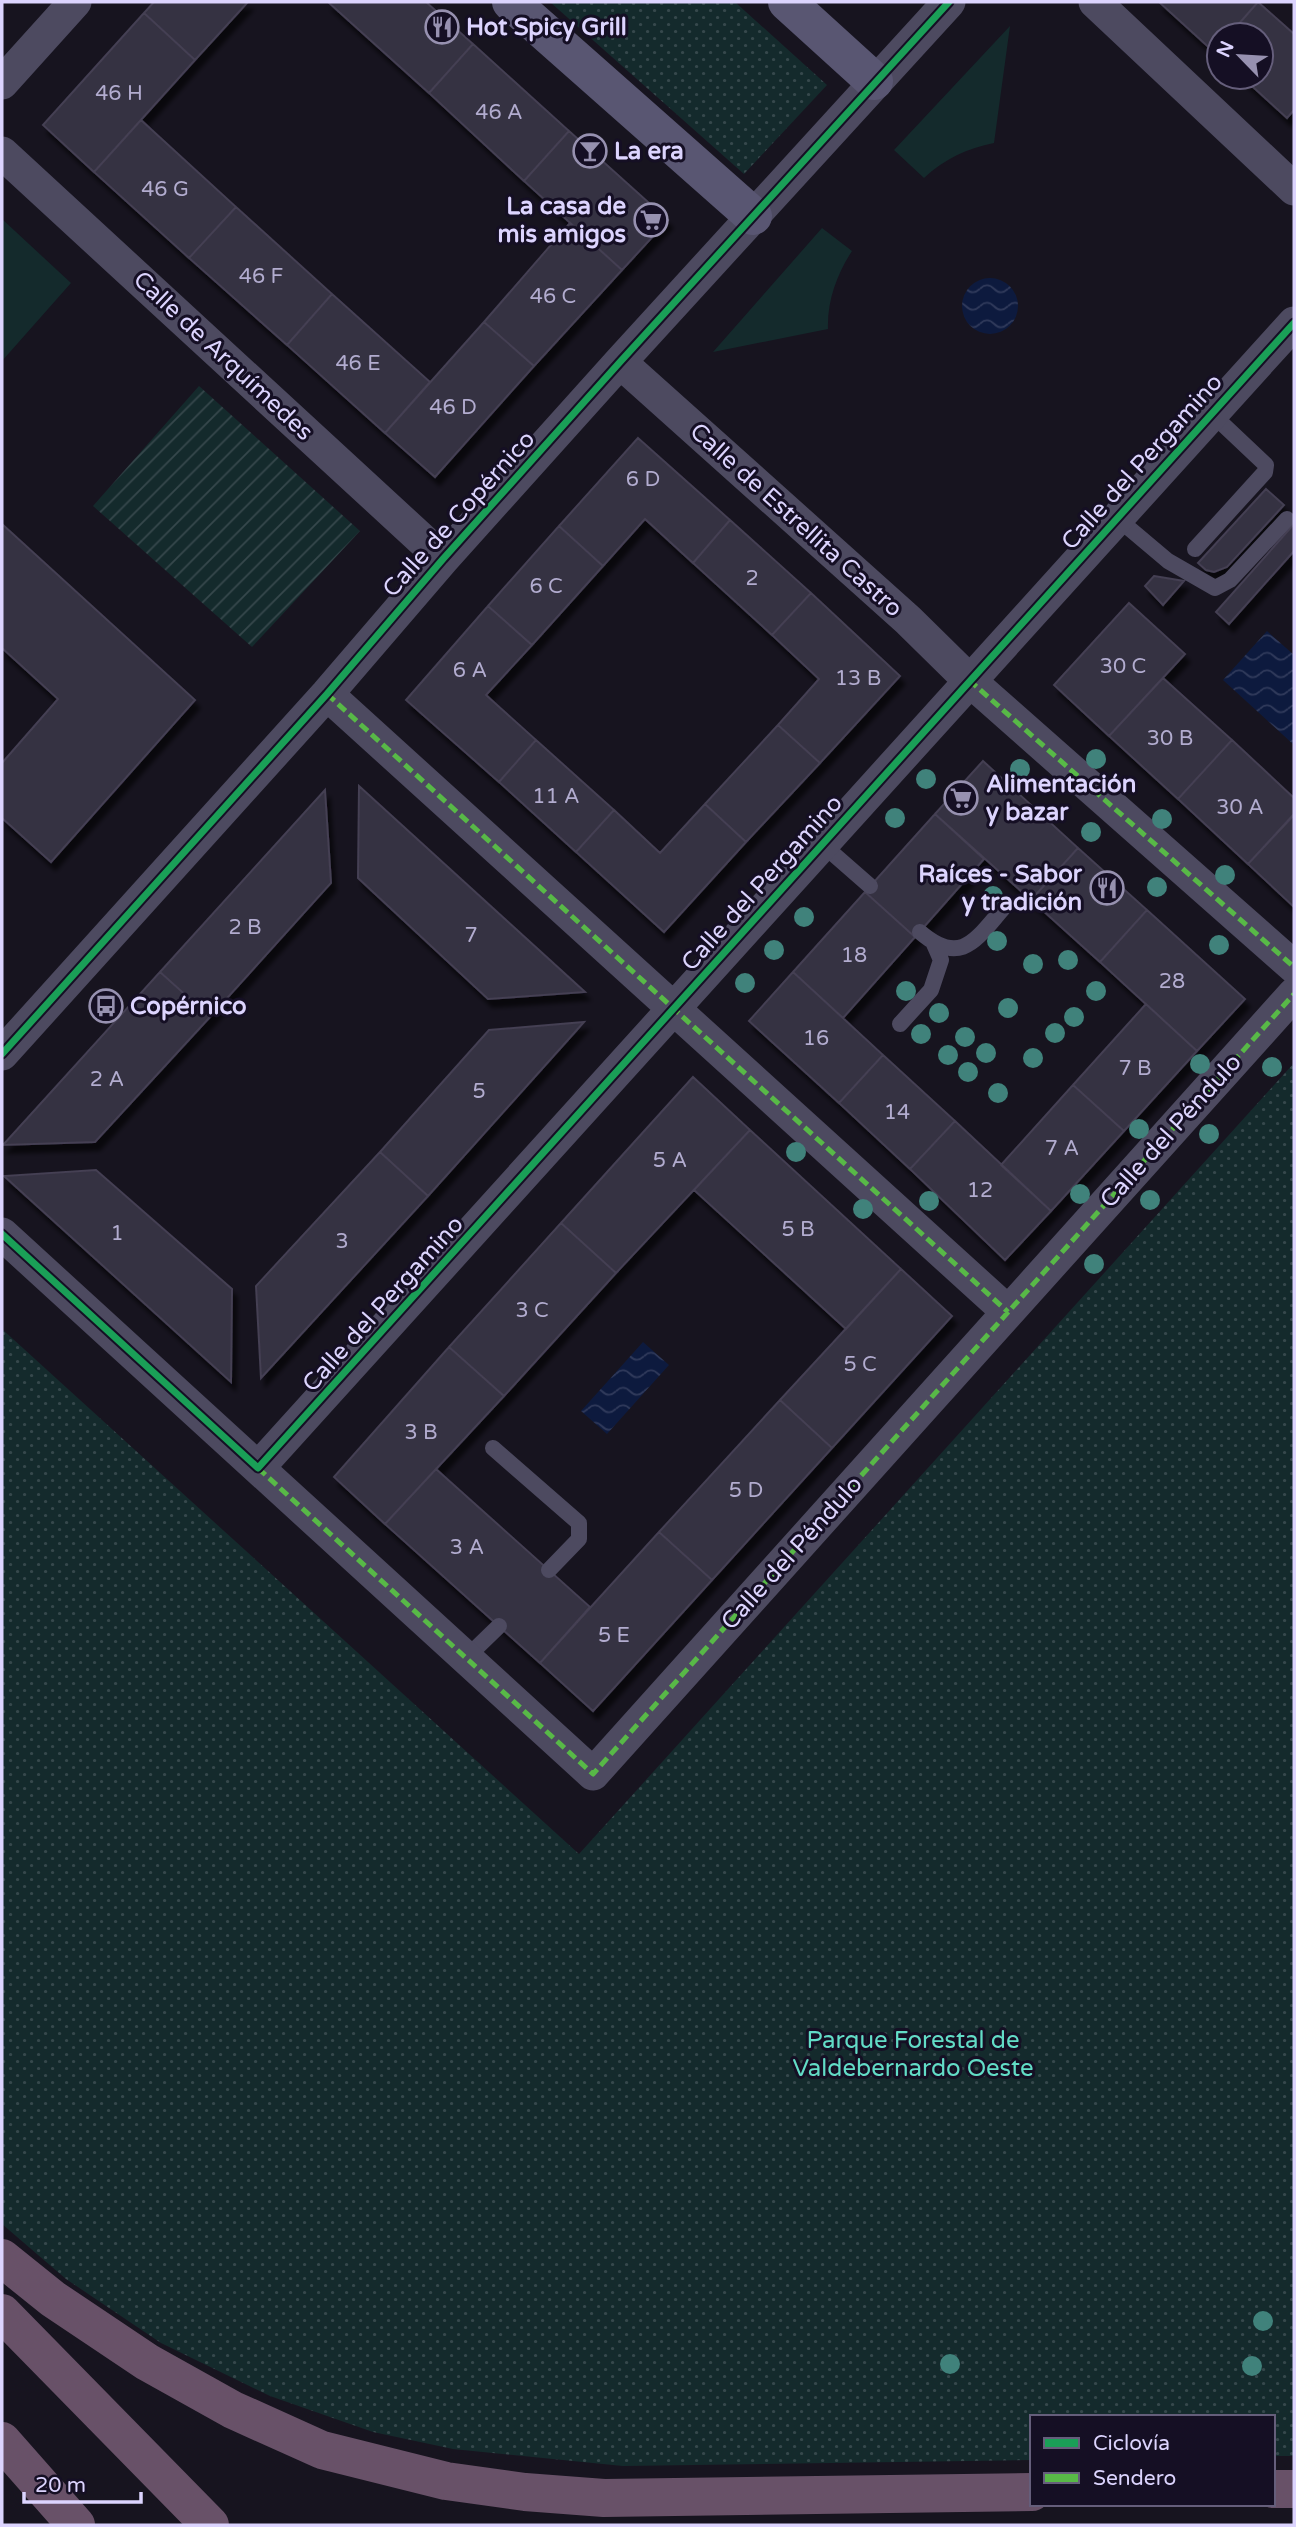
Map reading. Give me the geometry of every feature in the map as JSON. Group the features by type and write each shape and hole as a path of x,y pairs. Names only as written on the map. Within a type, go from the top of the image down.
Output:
{"highway":[{"path":"2,2258 53,2299 147,2362 233,2410 322,2450 446,2481 525,2493 604,2498 1030,2492"},
{"path":"2,2313 210,2525"},
{"path":"2,2441 76,2525"},
{"path":"1275,2489 1294,2489"}],"street":[{"path":"2,83 75,2"},
{"path":"511,2 754,216"},
{"path":"788,2 874,81"},
{"name":"Calle de Copérnico","path":"2,1054 327,694 443,559 620,362 949,2"},
{"path":"1095,2 1294,188"},
{"name":"Calle de Arquímedes","path":"2,153 443,559"},
{"name":"Calle del Pergamino","path":"258,1468 1294,323"},
{"name":"Calle de Estrellita Castro","path":"620,362 897,611 969,680"},
{"path":"969,680 1294,967"},
{"path":"327,694 1008,1312"},
{"name":"Calle del Péndulo","path":"2,1234 593,1774 1294,994"}],"lane":[{"path":"1195,549 1265,472 1266,465 1212,414"},
{"path":"1117,518 1168,561 1215,587 1230,580 1287,519"},
{"path":"822,844 870,886"},
{"path":"920,932 934,944 944,948 961,949 970,944 1007,904"},
{"path":"900,1024 931,990 940,960 934,944"},
{"path":"493,1448 579,1523 579,1539 549,1570"},
{"path":"466,1658 499,1626"}],"green space":[{"path":"550,2 735,2 827,85 744,174"},
{"path":"1010,26 994,143 957,155 924,178 894,150"},
{"path":"2,219 71,283 2,361"},
{"path":"822,228 852,251 834,288 828,329 713,352"},
{"path":"199,386 360,531 252,647 93,506"},
{"name":"Parque Forestal de Valdebernardo Oeste","path":"1294,1063 1294,2456 1275,2456 1275,2415 1030,2415 1030,2460 623,2466 453,2449 373,2432 270,2396 161,2343 66,2279 2,2224 2,1329 579,1854"}],"water":[{"path":"990,278 1001,280 1010,286 1016,295 1016,317 1010,326 1001,332 990,334 979,332 970,326 964,317 962,306 964,295 970,286 979,280"},
{"path":"1267,631 1294,655 1294,745 1223,680"},
{"path":"643,1342 669,1365 607,1434 581,1411"}],"building":[{"path":"154,2 248,2 195,60 144,13"},
{"path":"328,2 426,2 473,44 429,93"},
{"path":"1159,2 1258,2 1241,21 1205,21 1205,44"},
{"path":"1258,2 1294,34 1294,110 1287,118 1257,91 1275,91 1275,21 1241,21"},
{"path":"144,13 195,60 94,172 43,125"},
{"path":"473,44 569,131 524,181 429,93"},
{"path":"141,120 236,207 189,258 94,172"},
{"path":"569,131 668,220 622,270 524,181"},
{"path":"236,207 332,294 287,345 189,258"},
{"path":"570,223 622,270 534,366 484,322"},
{"path":"332,294 430,382 385,433 287,345"},
{"path":"484,322 534,366 435,477 385,433"},
{"path":"638,438 730,520 693,563 645,519 603,566 559,526"},
{"path":"1266,489 1284,505 1227,567 1214,572 1206,570 1198,563"},
{"path":"730,520 811,593 772,635 693,563"},
{"path":"2,524 195,700 51,862 2,818 2,763 58,699 2,648"},
{"path":"1294,524 1294,551 1229,624 1216,612"},
{"path":"559,526 603,566 532,645 488,606"},
{"path":"1154,576 1184,581 1163,605 1145,586"},
{"path":"811,593 900,676 820,763 778,725 819,679 772,635"},
{"path":"1129,603 1185,654 1109,736 1054,685"},
{"path":"488,606 532,645 486,695 536,740 499,782 406,700"},
{"path":"1163,678 1232,740 1178,799 1109,736"},
{"path":"778,725 820,763 746,842 705,804"},
{"path":"536,740 614,810 576,852 499,782"},
{"path":"1232,740 1294,798 1294,814 1248,864 1178,799"},
{"path":"983,761 1078,848 1031,900 935,814"},
{"path":"359,786 585,992 488,999 358,878"},
{"path":"325,790 331,883 210,1017 160,972"},
{"path":"705,804 746,842 664,932 576,852 614,810 660,853"},
{"path":"935,814 984,859 915,937 865,892"},
{"path":"1294,815 1294,907 1248,864"},
{"path":"1078,848 1147,910 1100,962 1031,900"},
{"path":"865,892 915,937 843,1018 793,972"},
{"path":"1147,910 1245,999 1197,1051 1100,962"},
{"path":"160,972 210,1017 95,1142 3,1145"},
{"path":"793,972 883,1055 839,1103 749,1021"},
{"path":"1146,1004 1197,1051 1124,1131 1073,1085"},
{"path":"584,1022 428,1196 380,1152 489,1030"},
{"path":"883,1055 955,1121 910,1169 839,1103"},
{"path":"693,1077 750,1130 616,1273 561,1223"},
{"path":"1073,1085 1124,1131 1051,1211 1001,1165"},
{"path":"955,1121 1051,1211 1005,1260 910,1169"},
{"path":"750,1130 901,1269 846,1329 694,1190"},
{"path":"380,1152 428,1196 261,1378 256,1286"},
{"path":"96,1170 232,1289 231,1382 4,1176"},
{"path":"561,1223 616,1273 504,1396 449,1347"},
{"path":"901,1269 952,1316 832,1448 780,1400"},
{"path":"449,1347 504,1396 385,1524 334,1477"},
{"path":"780,1400 832,1448 712,1580 659,1532"},
{"path":"436,1469 590,1607 540,1663 385,1524"},
{"path":"659,1532 712,1580 593,1711 540,1663"}],"marked path":[{"path":"969,680 1294,967"},
{"path":"327,694 1008,1312"},
{"path":"258,1468 593,1774 1294,994"}],"cycle path":[{"path":"2,1054 327,694 443,559 620,362 949,2"},
{"path":"2,1234 258,1468 1294,323"}],"place":[{"name":"Hot Spicy Grill","path":"442,27"},
{"name":"La era","path":"590,151"},
{"name":"La casa de mis amigos","path":"651,220"},
{"name":"Alimentación y bazar","path":"961,798"},
{"name":"Raíces - Sabor y tradición","path":"1107,888"},
{"name":"Copérnico","path":"106,1006"}]}
